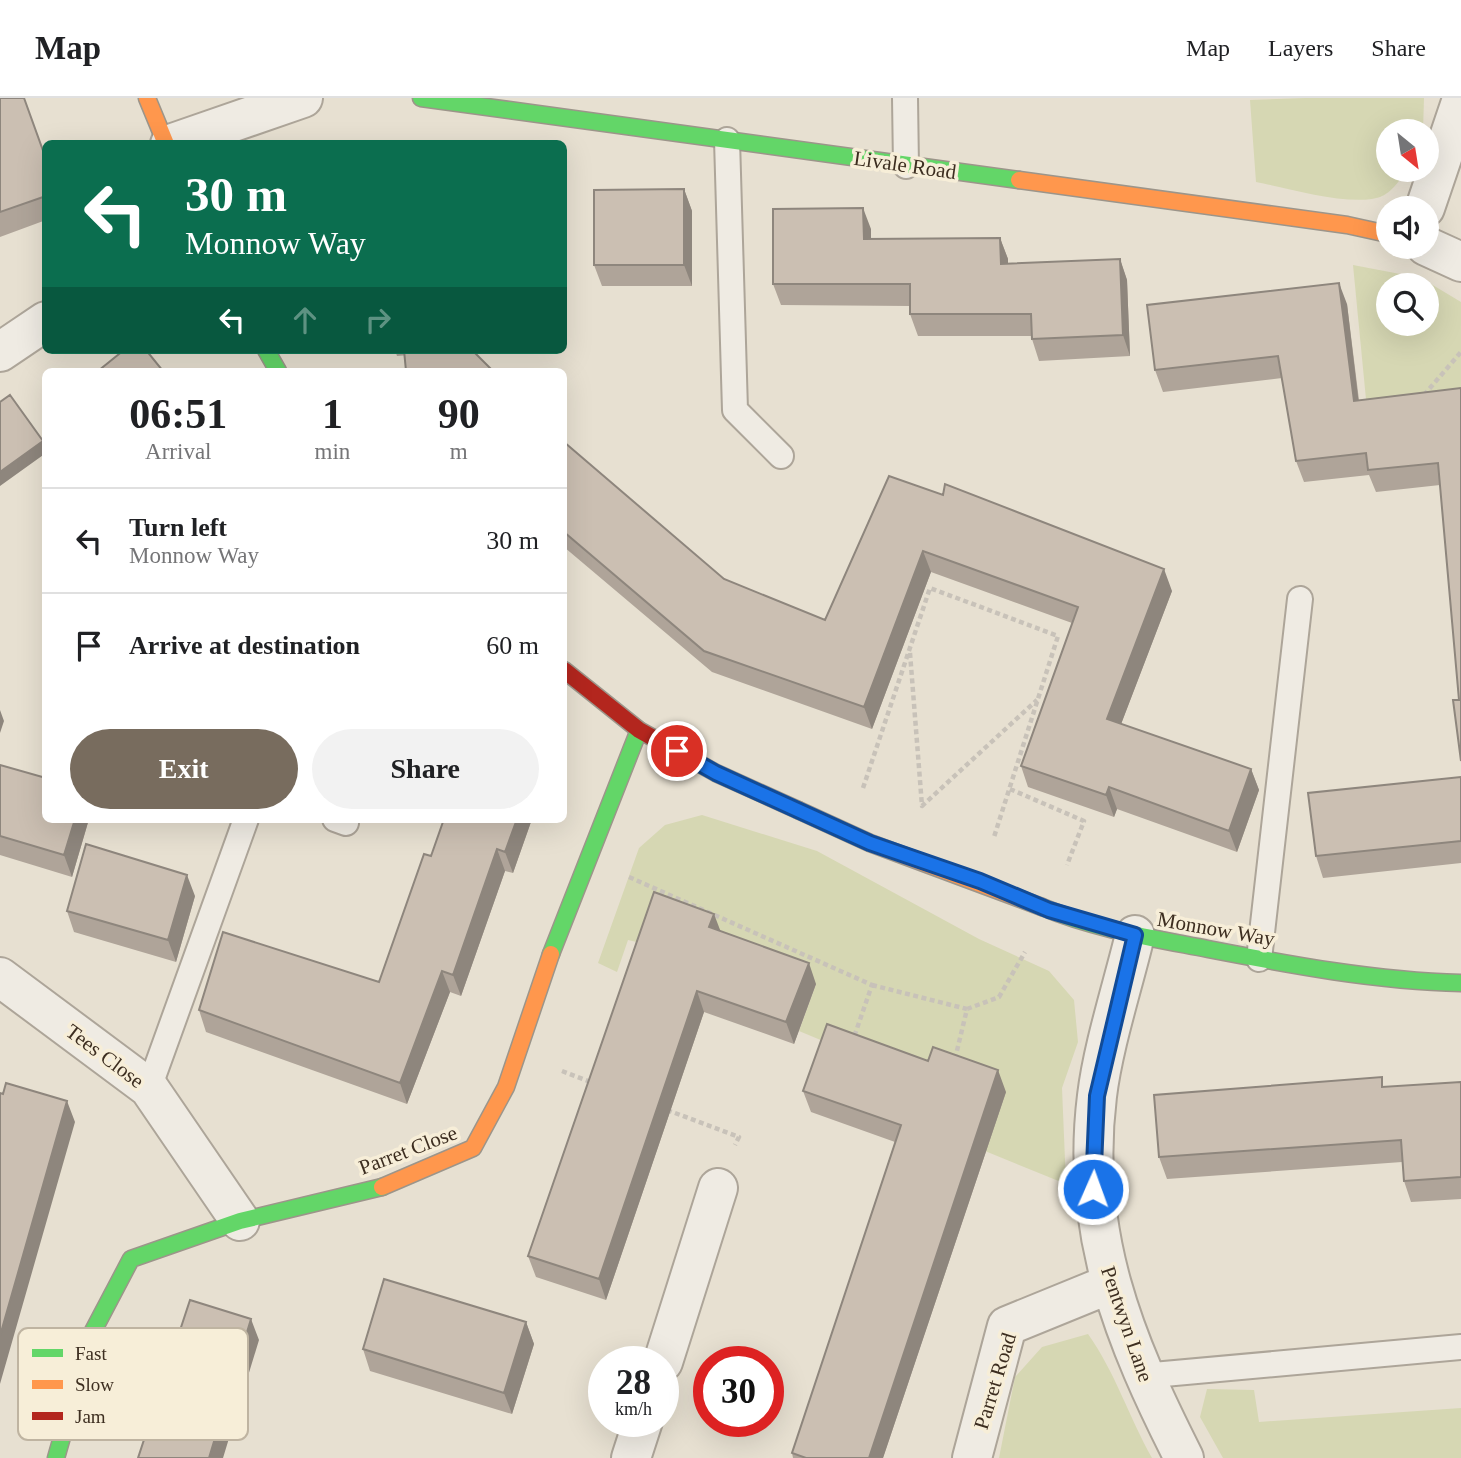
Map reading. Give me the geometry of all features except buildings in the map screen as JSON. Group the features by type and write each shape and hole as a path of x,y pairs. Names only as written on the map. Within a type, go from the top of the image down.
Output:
{"street":[{"path":"147,98 166,140"},
{"path":"180,140 303,98"},
{"name":"Livale Road","path":"421,98 1347,225 1376,231"},
{"path":"1428,196 1461,102"},
{"path":"1439,252 1461,262"},
{"path":"0,352 42,324"},
{"name":"Monnow Way","path":"567,672 639,730 716,773 848,833 980,881 1049,910 1135,935 1259,959 1417,982 1461,984"},
{"name":"Parret Close","path":"94,1328 131,1259 240,1221 384,1186 473,1148 506,1087 565,912 639,730"},
{"name":"Pentwyn Lane","path":"1135,935 1097,1096 1093,1189 1110,1284 1142,1376 1184,1458"},
{"name":"Tees Close","path":"0,977 149,1088 240,1221"},
{"path":"668,1346 718,1188"},
{"name":"Parret Road","path":"972,1458 1007,1326 1110,1284"},
{"path":"631,1458 638,1437"},
{"name":"Parret Close","path":"57,1458 62,1440"}],"lane":[{"path":"905,98 906,166"},
{"path":"727,140 735,410 781,456"},
{"path":"1259,959 1300,599"},
{"path":"149,1088 245,823"},
{"path":"1142,1376 1461,1348"}],"path":[{"path":"1416,404 1461,352"},
{"path":"848,833 930,588 1058,636 980,881"},
{"path":"910,648 922,806 1038,699"},
{"path":"587,858 872,985 967,1009 952,1072"},
{"path":"849,1051 872,985"},
{"path":"517,1055 595,1084"},
{"path":"660,1108 739,1137 718,1188"}],"green space":[{"path":"1424,98 1423,119 1376,119 1376,182 1398,182 1382,196 1353,200 1319,196 1256,182 1250,100"},
{"path":"1353,265 1395,273 1376,273 1376,336 1439,336 1439,289 1461,302 1461,410 1368,420"},
{"path":"702,815 817,851 979,939 1049,971 1074,1000 1078,1042 1062,1088 1066,1184 985,1151 835,1046 799,1031 816,984 628,940 617,972 598,963 639,848 665,825"},
{"path":"1088,1334 1106,1364 1152,1458 999,1458 1015,1377 1042,1347"},
{"path":"1207,1389 1254,1390 1259,1422 1461,1408 1461,1458 1223,1458 1200,1417"}],"traffic: fast":[{"path":"421,98 1019,180"},
{"path":"268,354 276,368"},
{"path":"551,954 639,730"},
{"path":"1042,907 1124,932 1271,961 1365,976 1461,983"},
{"path":"95,1328 131,1259 240,1221 382,1187"},
{"path":"56,1458 61,1440"}],"traffic: slow":[{"path":"147,98 164,140"},
{"path":"1019,180 1347,225 1376,231"},
{"path":"798,810 870,843 1042,907"},
{"path":"382,1187 473,1148 506,1087 551,954"}],"traffic: jam":[{"path":"567,672 639,730 716,773 798,810"}],"route":[{"path":"677,751 716,773 870,843 980,881 1049,910 1135,935 1097,1096 1093,1189"}]}
